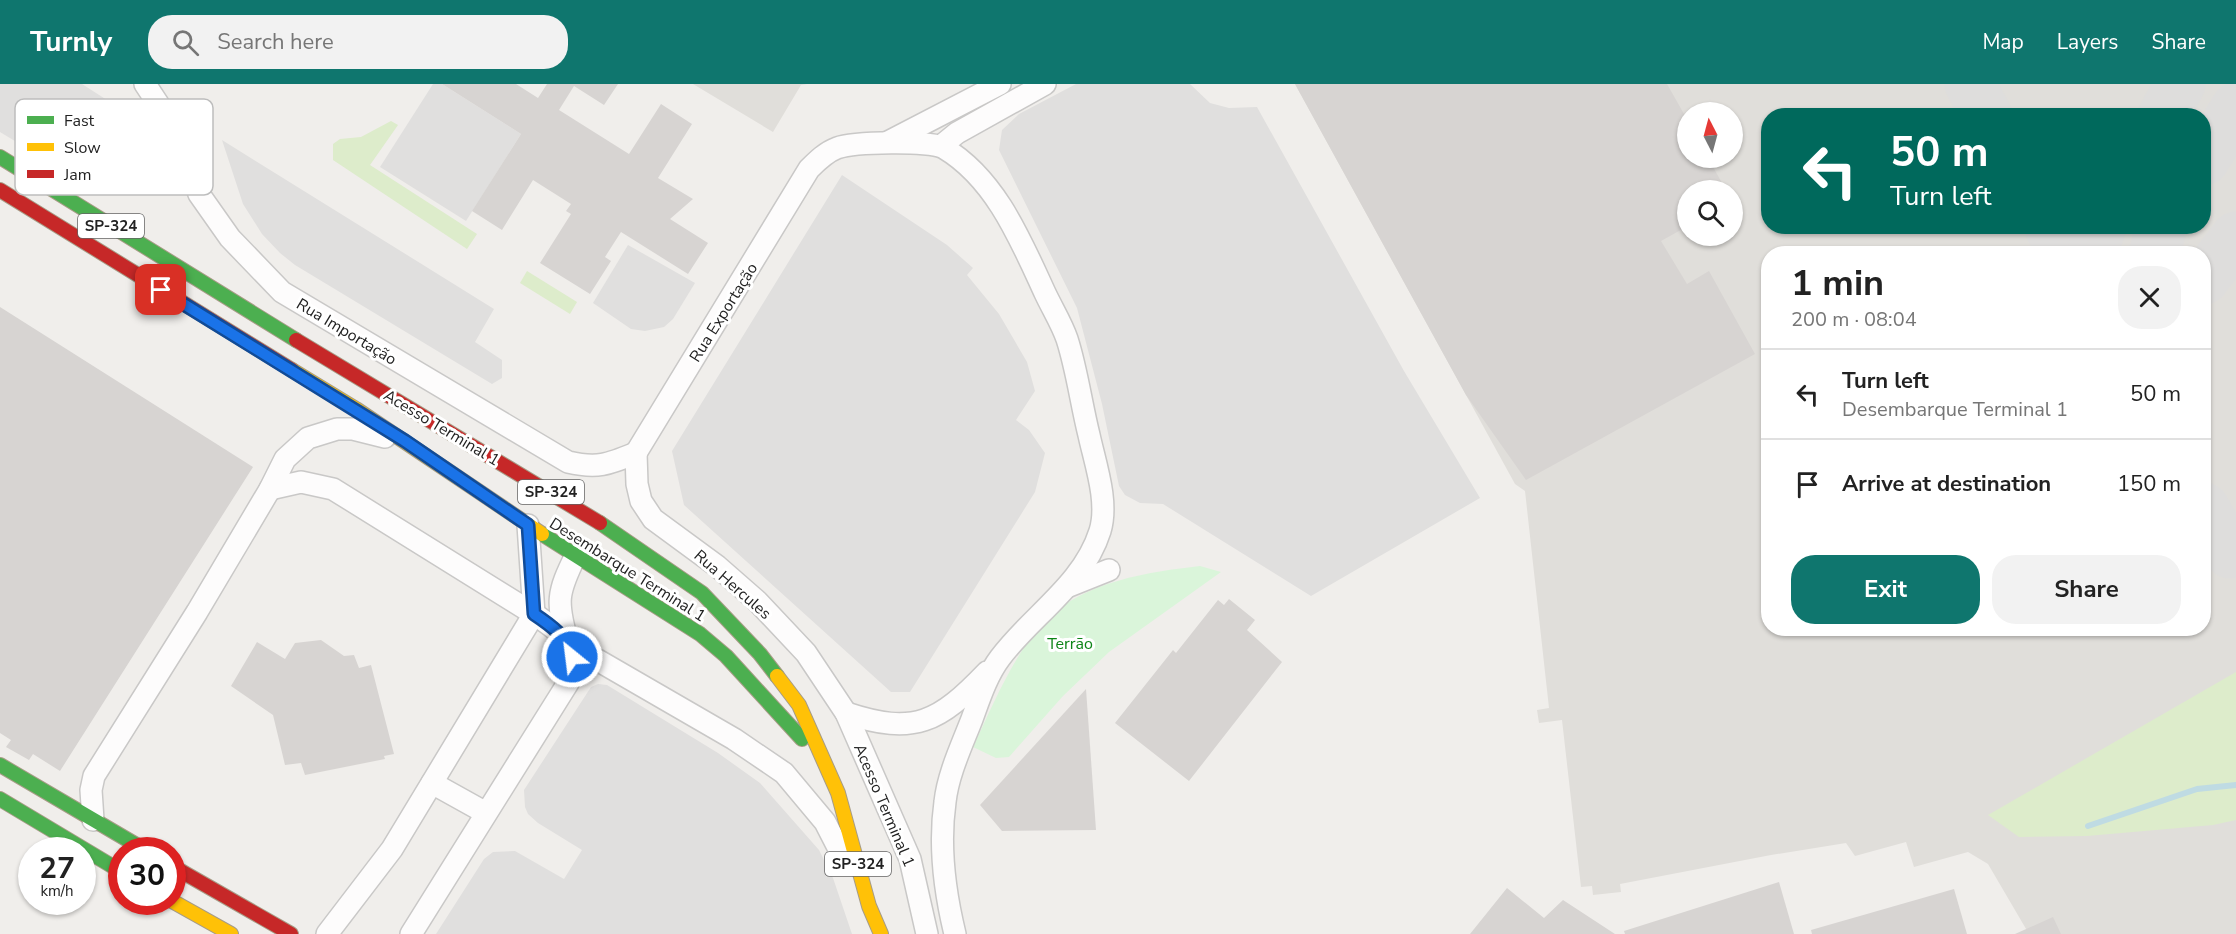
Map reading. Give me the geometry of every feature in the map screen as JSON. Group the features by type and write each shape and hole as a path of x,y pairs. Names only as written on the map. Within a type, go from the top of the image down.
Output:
{"main road":[{"name":"Acesso Terminal 1","path":"0,157 15,166"},
{"name":"Desembarque Terminal 1","path":"0,190 422,452 528,525 700,634 726,656 789,728 819,754"},
{"name":"Acesso Terminal 1","path":"61,195 222,295 592,517 702,593 760,654 799,705 838,793 869,906"},
{"path":"0,765 122,837"},
{"path":"0,799 108,864"},
{"path":"186,874 291,934"},
{"path":"869,906 873,934"},
{"name":"SP-324","path":"869,906 881,934"},
{"path":"186,909 231,934"}],"street":[{"name":"Rua Importação","path":"144,84 154,99"},
{"path":"886,143 1000,84"},
{"path":"941,146 957,134 1045,84"},
{"name":"Rua Exportação","path":"636,453 809,169 836,148 864,142 886,143"},
{"path":"846,713 893,726 935,716 957,703 1068,586 1092,553 1101,527 1102,507 1096,464 1067,338 1016,235 992,193 970,168 941,146 886,143"},
{"name":"Rua Importação","path":"200,195 230,238 282,292 568,462 591,467 607,465 636,453"},
{"path":"93,820 91,798 94,776 270,489 285,459 302,442 318,433 353,429 382,436 422,452"},
{"name":"Rua Hercules","path":"636,453 641,501 653,519 717,566 757,601 806,653 846,713"},
{"path":"270,489 301,482 333,489 534,614 556,629 568,643 734,739 784,773 825,822 869,906"},
{"path":"327,934 392,849 534,614 528,525"},
{"path":"411,934 568,683 573,670 559,602 562,583 576,555"},
{"path":"1068,586 1109,570"},
{"path":"955,934 946,894 948,881 942,840 945,801 976,710 998,660"},
{"name":"Acesso Terminal 1","path":"846,713 910,859 927,934"},
{"path":"432,783 486,813"}],"shaded area":[{"path":"0,84 82,84 105,99 15,99 15,141 0,132"},
{"path":"433,84 442,84 521,134 466,221 380,167"},
{"path":"693,84 807,84 801,85 773,132"},
{"path":"1076,84 1190,84 1210,103 1229,108 1257,107 1404,371 1480,498 1311,596 1163,504 1140,503 1125,495 1119,486 1102,404 1077,308 999,150 1002,130 1019,114"},
{"path":"1295,84 2236,84 2236,934 2029,934 1988,864 1968,852 1914,867 1906,842 1855,856 1846,843 1771,855 1620,884 1621,892 1593,895 1592,886 1581,887 1562,720 1539,723 1537,710 1549,708 1525,491 1515,484"},
{"path":"222,140 494,309 475,342 502,360 502,378 492,384 295,265 280,253 262,234 243,204"},
{"path":"842,175 947,245 973,268 967,275 999,314 1027,362 1035,391 1016,420 1029,430 1045,453 1035,492 910,692 891,692 684,505 672,451"},
{"path":"628,245 695,283 673,319 664,327 645,331 631,329 593,303"},
{"path":"598,684 607,685 718,753 760,783 819,850 833,878 852,934 436,934 484,859 493,852 515,851 564,879 582,850 538,823 528,814 525,807 524,790 591,687"}],"green space":[{"path":"391,121 398,125 370,165 477,234 467,249 333,160 333,144 340,139 361,137"},
{"path":"527,271 577,302 570,314 520,283"},
{"name":"Terrão","path":"1200,566 1221,572 1109,652 1063,696 1009,757 996,758 973,747 1005,680 1024,647 1046,620 1062,607 1098,587 1118,581 1160,571"},
{"path":"2236,672 2236,820 2213,825 2087,836 2019,837 1988,815"}],"building":[{"path":"442,84 516,84 538,98 547,84 618,84 604,105 574,86 559,110 629,154 661,104 692,124 658,178 693,199 670,219 708,243 688,274 621,232 605,257 611,261 590,294 540,263 571,214 566,211 571,204 533,180 502,230 472,211 521,134"},
{"path":"1295,84 1667,84 1677,102 1677,168 1714,168 1720,180 1677,180 1677,232 1661,241 1687,284 1709,271 1755,354 1526,480 1466,395"},
{"path":"0,307 253,467 60,771 33,754 29,760 6,747 11,740 0,733"},
{"path":"1229,599 1255,620 1247,630 1282,662 1189,781 1115,723 1173,650 1176,653 1218,600 1224,605"},
{"path":"321,640 344,656 354,655 359,668 371,665 394,754 384,756 385,759 305,775 301,763 285,765 273,715 231,686 257,642 285,659 295,643"},
{"path":"1086,689 1096,830 1002,831 980,805"},
{"path":"1779,882 1794,934 1625,934 1624,931"},
{"path":"1507,888 1544,918 1563,900 1615,934 1470,934"},
{"path":"1954,889 1967,934 1812,934 1811,930"},
{"path":"2053,917 2061,934 2015,934"}],"waterway":[{"path":"2088,826 2197,789 2236,785"}],"taxiway":[{"path":"1970,84 1983,108"},
{"path":"2167,108 2180,84"},
{"path":"2211,149 2236,108"},
{"path":"2053,234 2060,246"},
{"path":"2095,246 2098,234"},
{"path":"2156,246 2160,234"},
{"path":"2211,270 2236,237"},
{"path":"2211,520 2230,553"}],"traffic: fast":[{"path":"0,157 15,166"},
{"path":"61,195 296,340"},
{"path":"600,523 702,593 760,654 777,676"},
{"path":"542,534 700,634 726,656 802,739"},
{"path":"0,765 123,837"},
{"path":"0,799 108,864"}],"traffic: slow":[{"path":"292,370 356,409 542,534"},
{"path":"777,676 799,705 838,793 869,906 881,934"},
{"path":"186,909 231,934"}],"traffic: jam":[{"path":"0,190 292,370"},
{"path":"296,340 600,523"},
{"path":"186,874 291,934"}],"route":[{"path":"161,290 356,409 528,525 534,614 556,629 568,643 572,657"}]}
